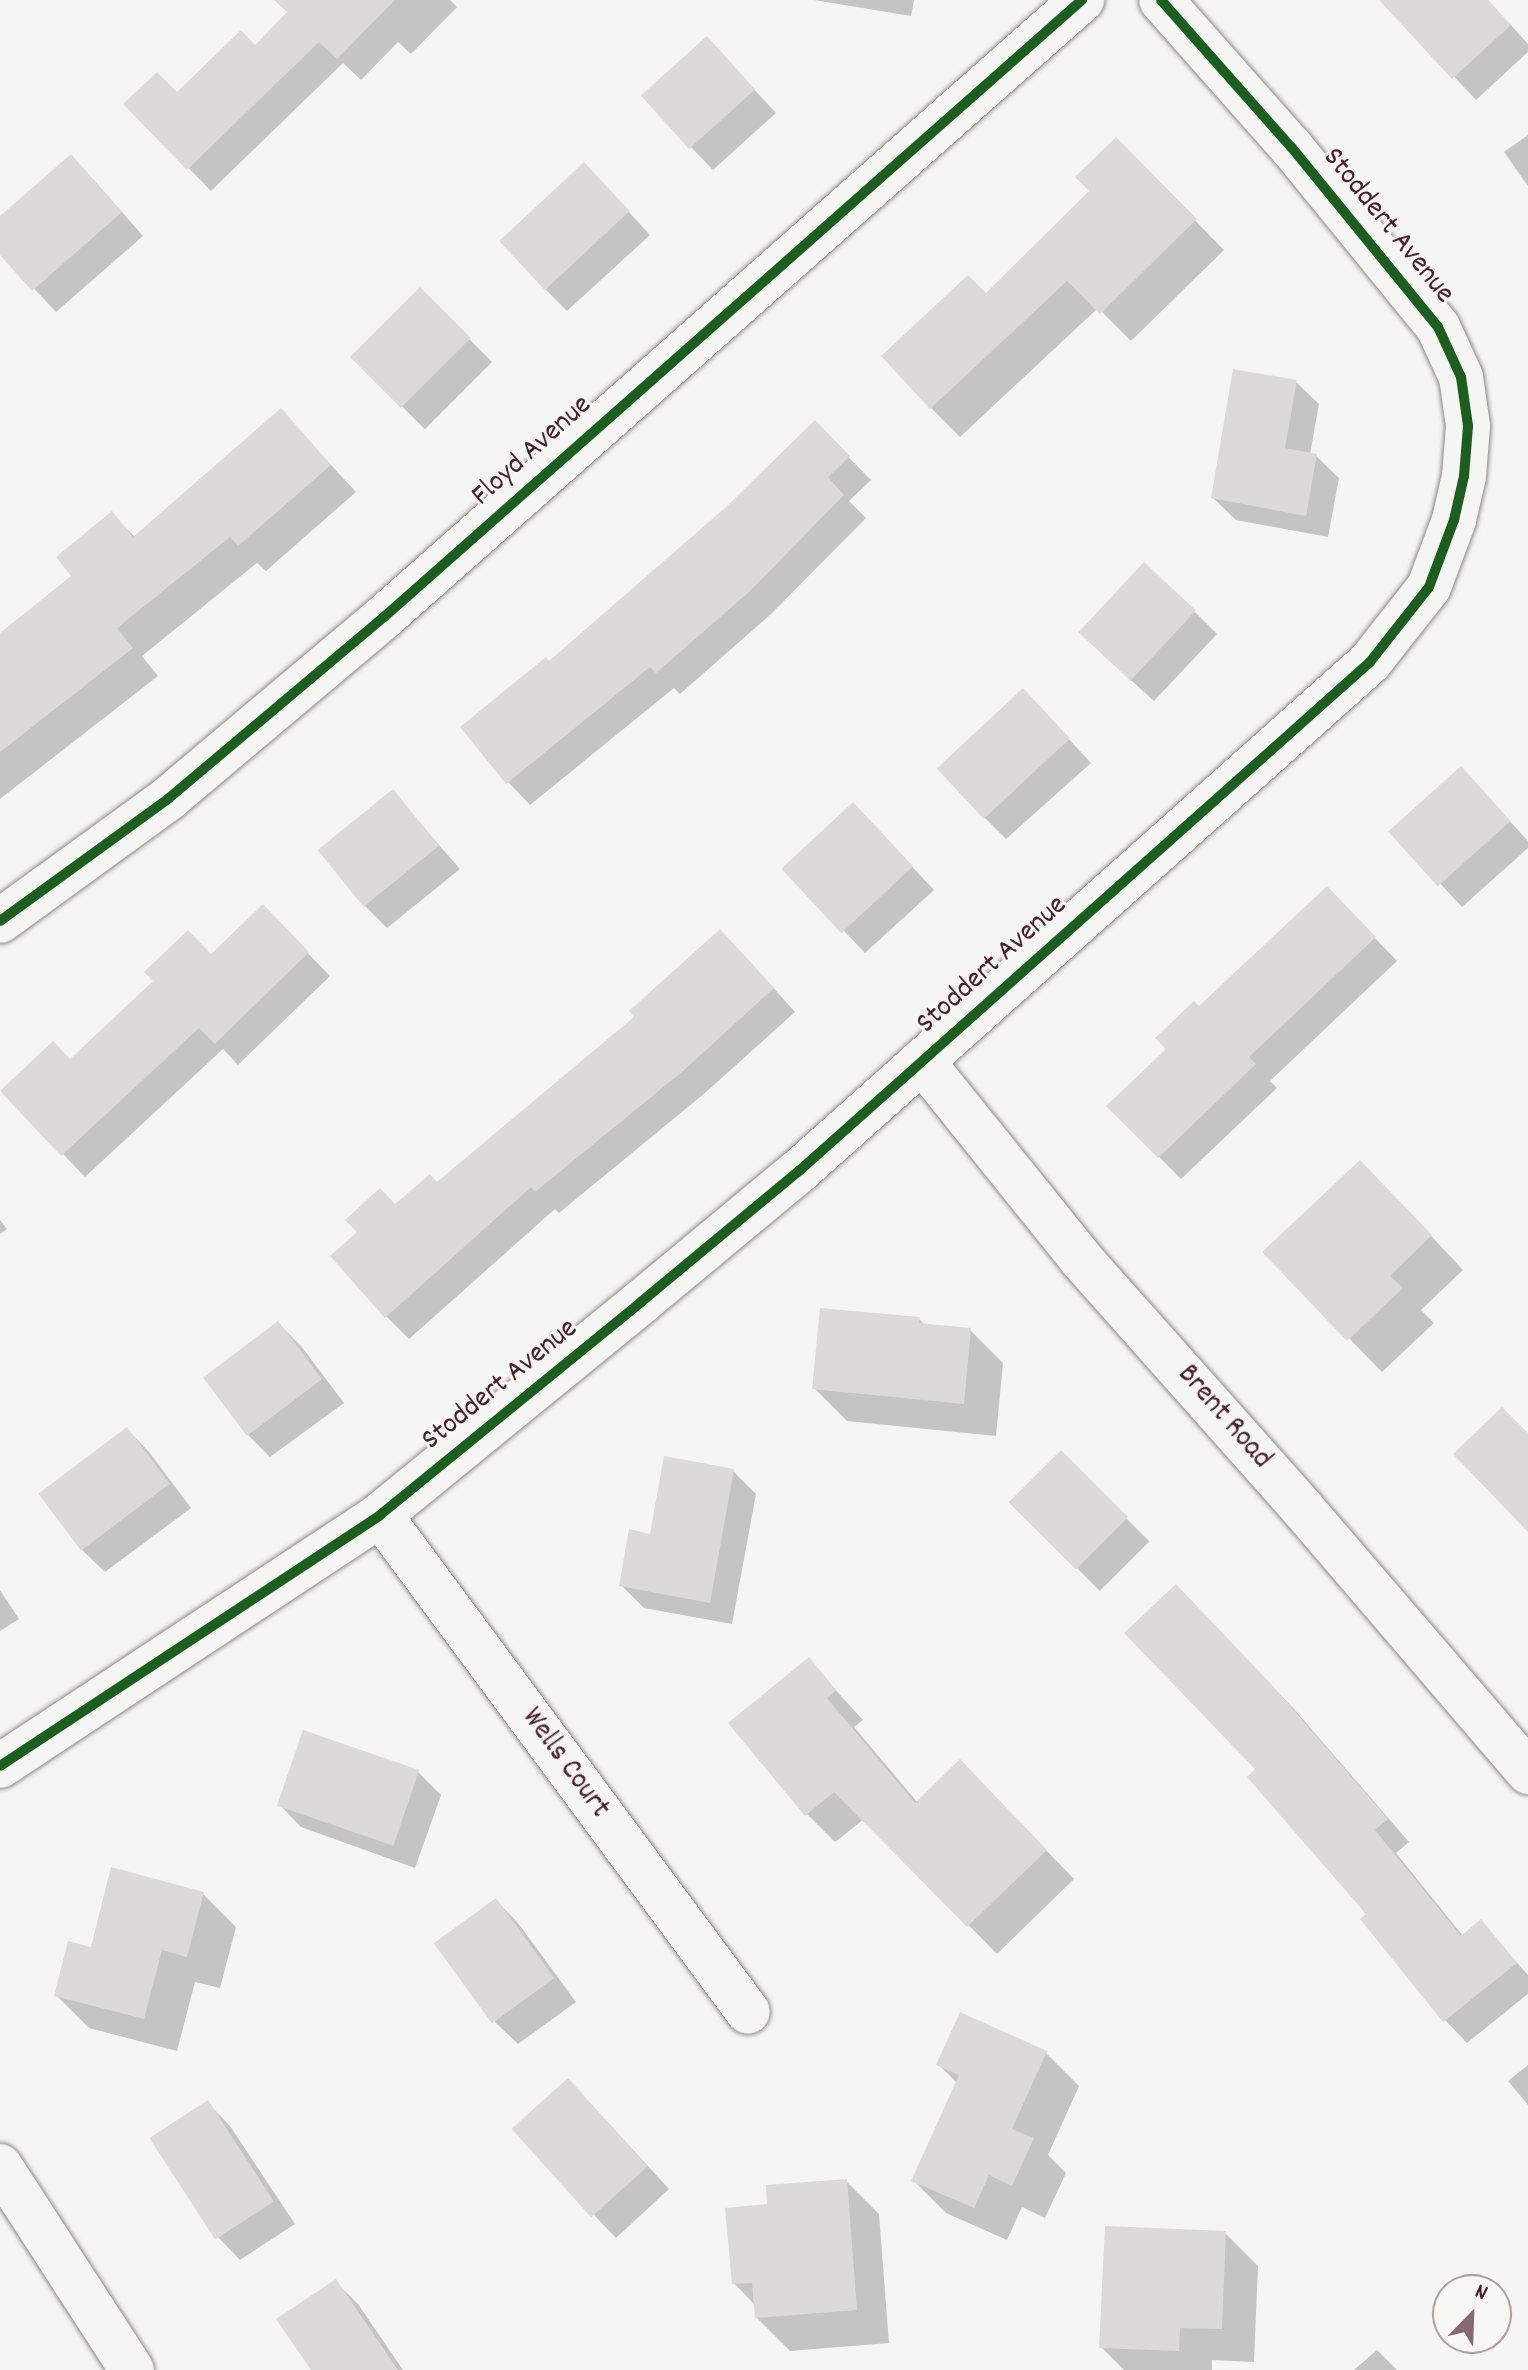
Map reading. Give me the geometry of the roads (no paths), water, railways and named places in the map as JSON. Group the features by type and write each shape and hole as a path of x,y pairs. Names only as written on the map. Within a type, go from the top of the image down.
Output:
{"street":[{"name":"Floyd Avenue","path":"0,921 169,798 384,617 1082,0"},
{"name":"Stoddert Avenue","path":"0,1766 380,1515 799,1171 1370,662 1429,587 1454,520 1464,476 1468,426 1461,377 1438,327 1291,147 1161,0"},
{"name":"Brent Road","path":"922,1061 1081,1259 1302,1508 1528,1772"},
{"name":"Wells Court","path":"380,1515 748,2012"},
{"path":"0,2166 132,2370"}]}
